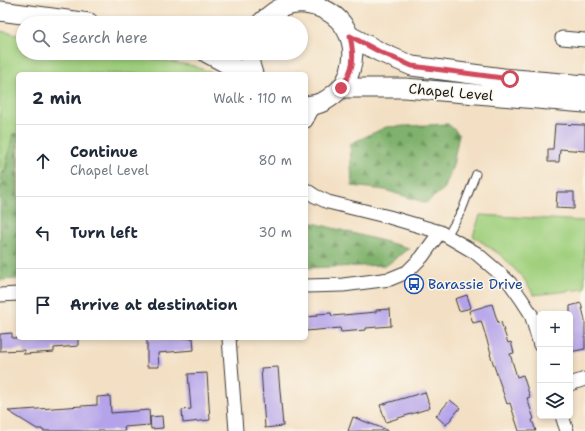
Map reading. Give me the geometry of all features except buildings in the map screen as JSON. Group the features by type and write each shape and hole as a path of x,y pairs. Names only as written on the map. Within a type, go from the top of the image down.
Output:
{"main road":[{"path":"268,16 286,6 303,4 319,7 334,15 343,24 350,36 353,49 353,63 349,77 341,88 329,99 309,111"},
{"path":"0,11 37,16"},
{"name":"Chapel Level","path":"350,36 380,52 412,66 503,78 585,85"},
{"path":"220,60 242,72"},
{"path":"250,60 252,72"},
{"name":"Chapel Level","path":"341,88 405,88 585,103"}],"street":[{"path":"562,38 585,40"},
{"path":"308,191 328,202 388,217 443,234 476,253 510,283 530,314 537,336"},
{"path":"308,286 343,285 390,279 407,272 443,234"},
{"path":"0,295 16,294"},
{"path":"229,340 236,431"},
{"path":"572,383 585,378"},
{"path":"563,419 567,431"}],"lane":[{"path":"443,234 462,210 476,174"}],"green space":[{"path":"0,31 16,34 16,60 161,60 194,66 210,72 16,72 16,134 13,134 5,172 0,170"},
{"path":"448,124 459,134 453,165 445,188 426,203 385,190 352,186 350,144 386,127"},
{"path":"13,134 16,134 16,279 0,280 0,173 5,172"},
{"path":"480,215 585,221 585,289 534,295 524,279 502,256 473,236"},
{"path":"308,222 409,248 387,265 308,268"}],"place":[{"name":"Barassie Drive","path":"414,284"}],"route":[{"path":"341,88 349,77 353,63 353,49 350,36 380,52 412,66 510,79"}]}
